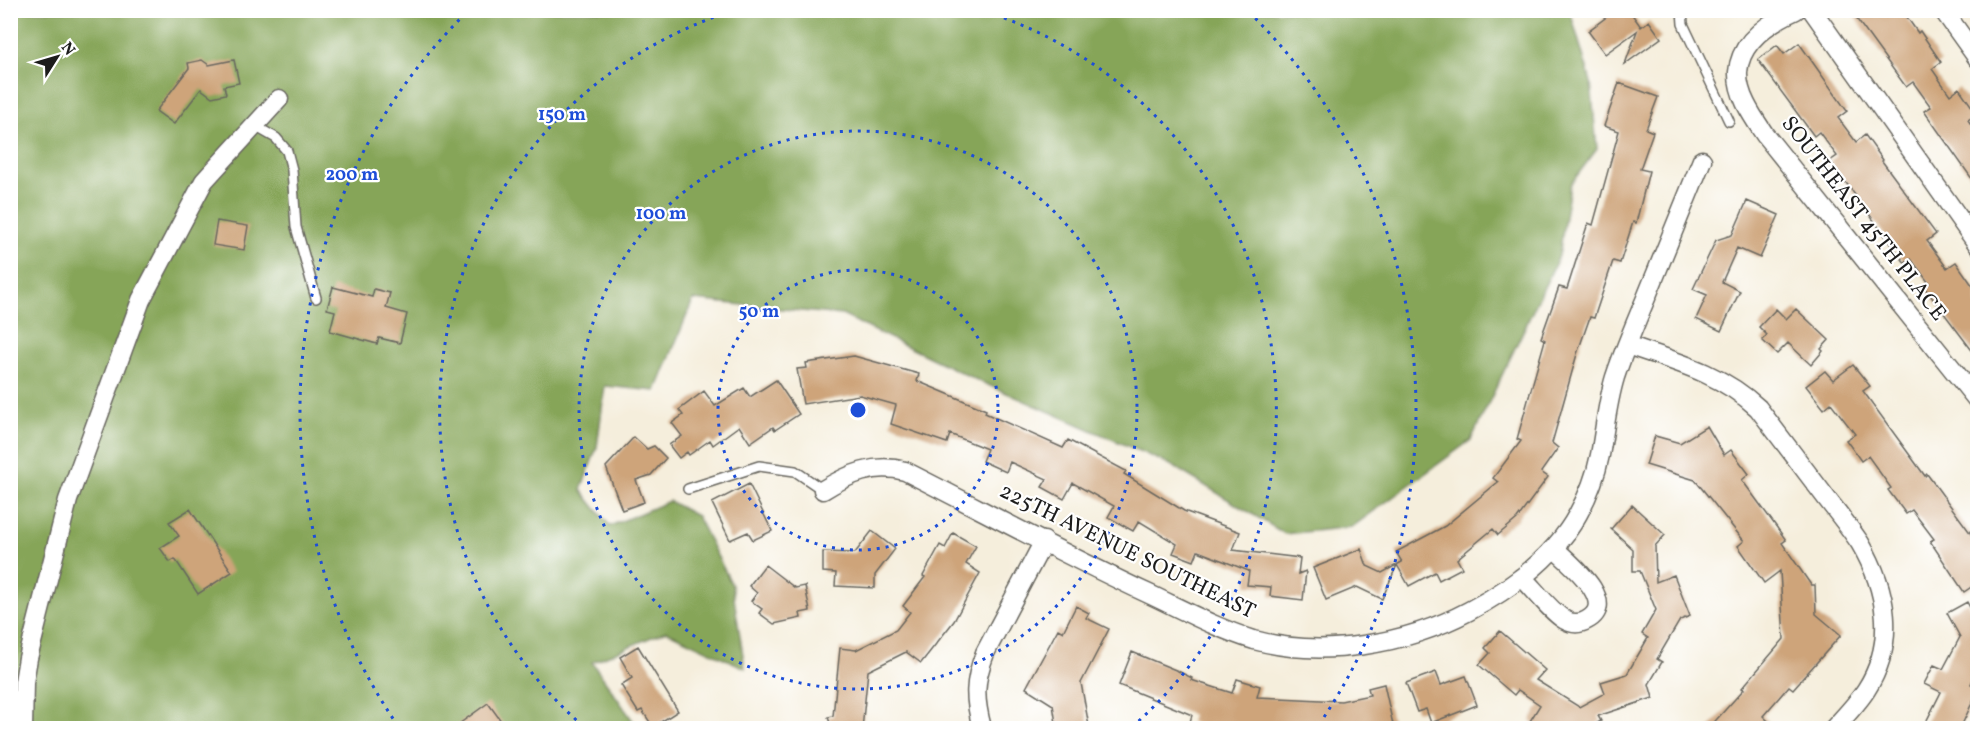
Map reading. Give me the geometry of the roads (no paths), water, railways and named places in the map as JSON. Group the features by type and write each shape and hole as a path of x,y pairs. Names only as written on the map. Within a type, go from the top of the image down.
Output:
{"street":[{"name":"SOUTHEAST 45TH PLACE","path":"1796,10 1765,28 1743,53 1738,72 1741,90 1749,110 1765,135 1977,401"},
{"path":"1812,10 1977,246"},
{"path":"1944,10 1977,59"},
{"path":"23,729 24,682 28,658 68,500 141,300 204,181 279,99"},
{"name":"225TH AVENUE SOUTHEAST","path":"823,490 858,472 877,467 891,467 905,471 1110,576 1213,624 1254,640 1298,647 1345,647 1397,640 1448,622 1503,591 1522,577 1567,535 1591,486 1600,456 1614,378 1702,160"},
{"path":"1627,345 1709,374 1743,394 1758,408 1858,541 1872,566 1881,588 1885,611 1882,651 1876,671 1866,690 1834,729"},
{"path":"982,729 976,706 975,685 979,669 985,653 1044,541"},
{"path":"1522,577 1564,620 1575,624 1584,622 1593,616 1598,606 1597,597 1591,586 1554,548"}],"lane":[{"path":"1682,10 1683,24 1729,122"},
{"path":"255,126 276,138 287,151 292,170 296,227 316,298"},
{"path":"688,489 759,466 795,471 823,490"}]}
